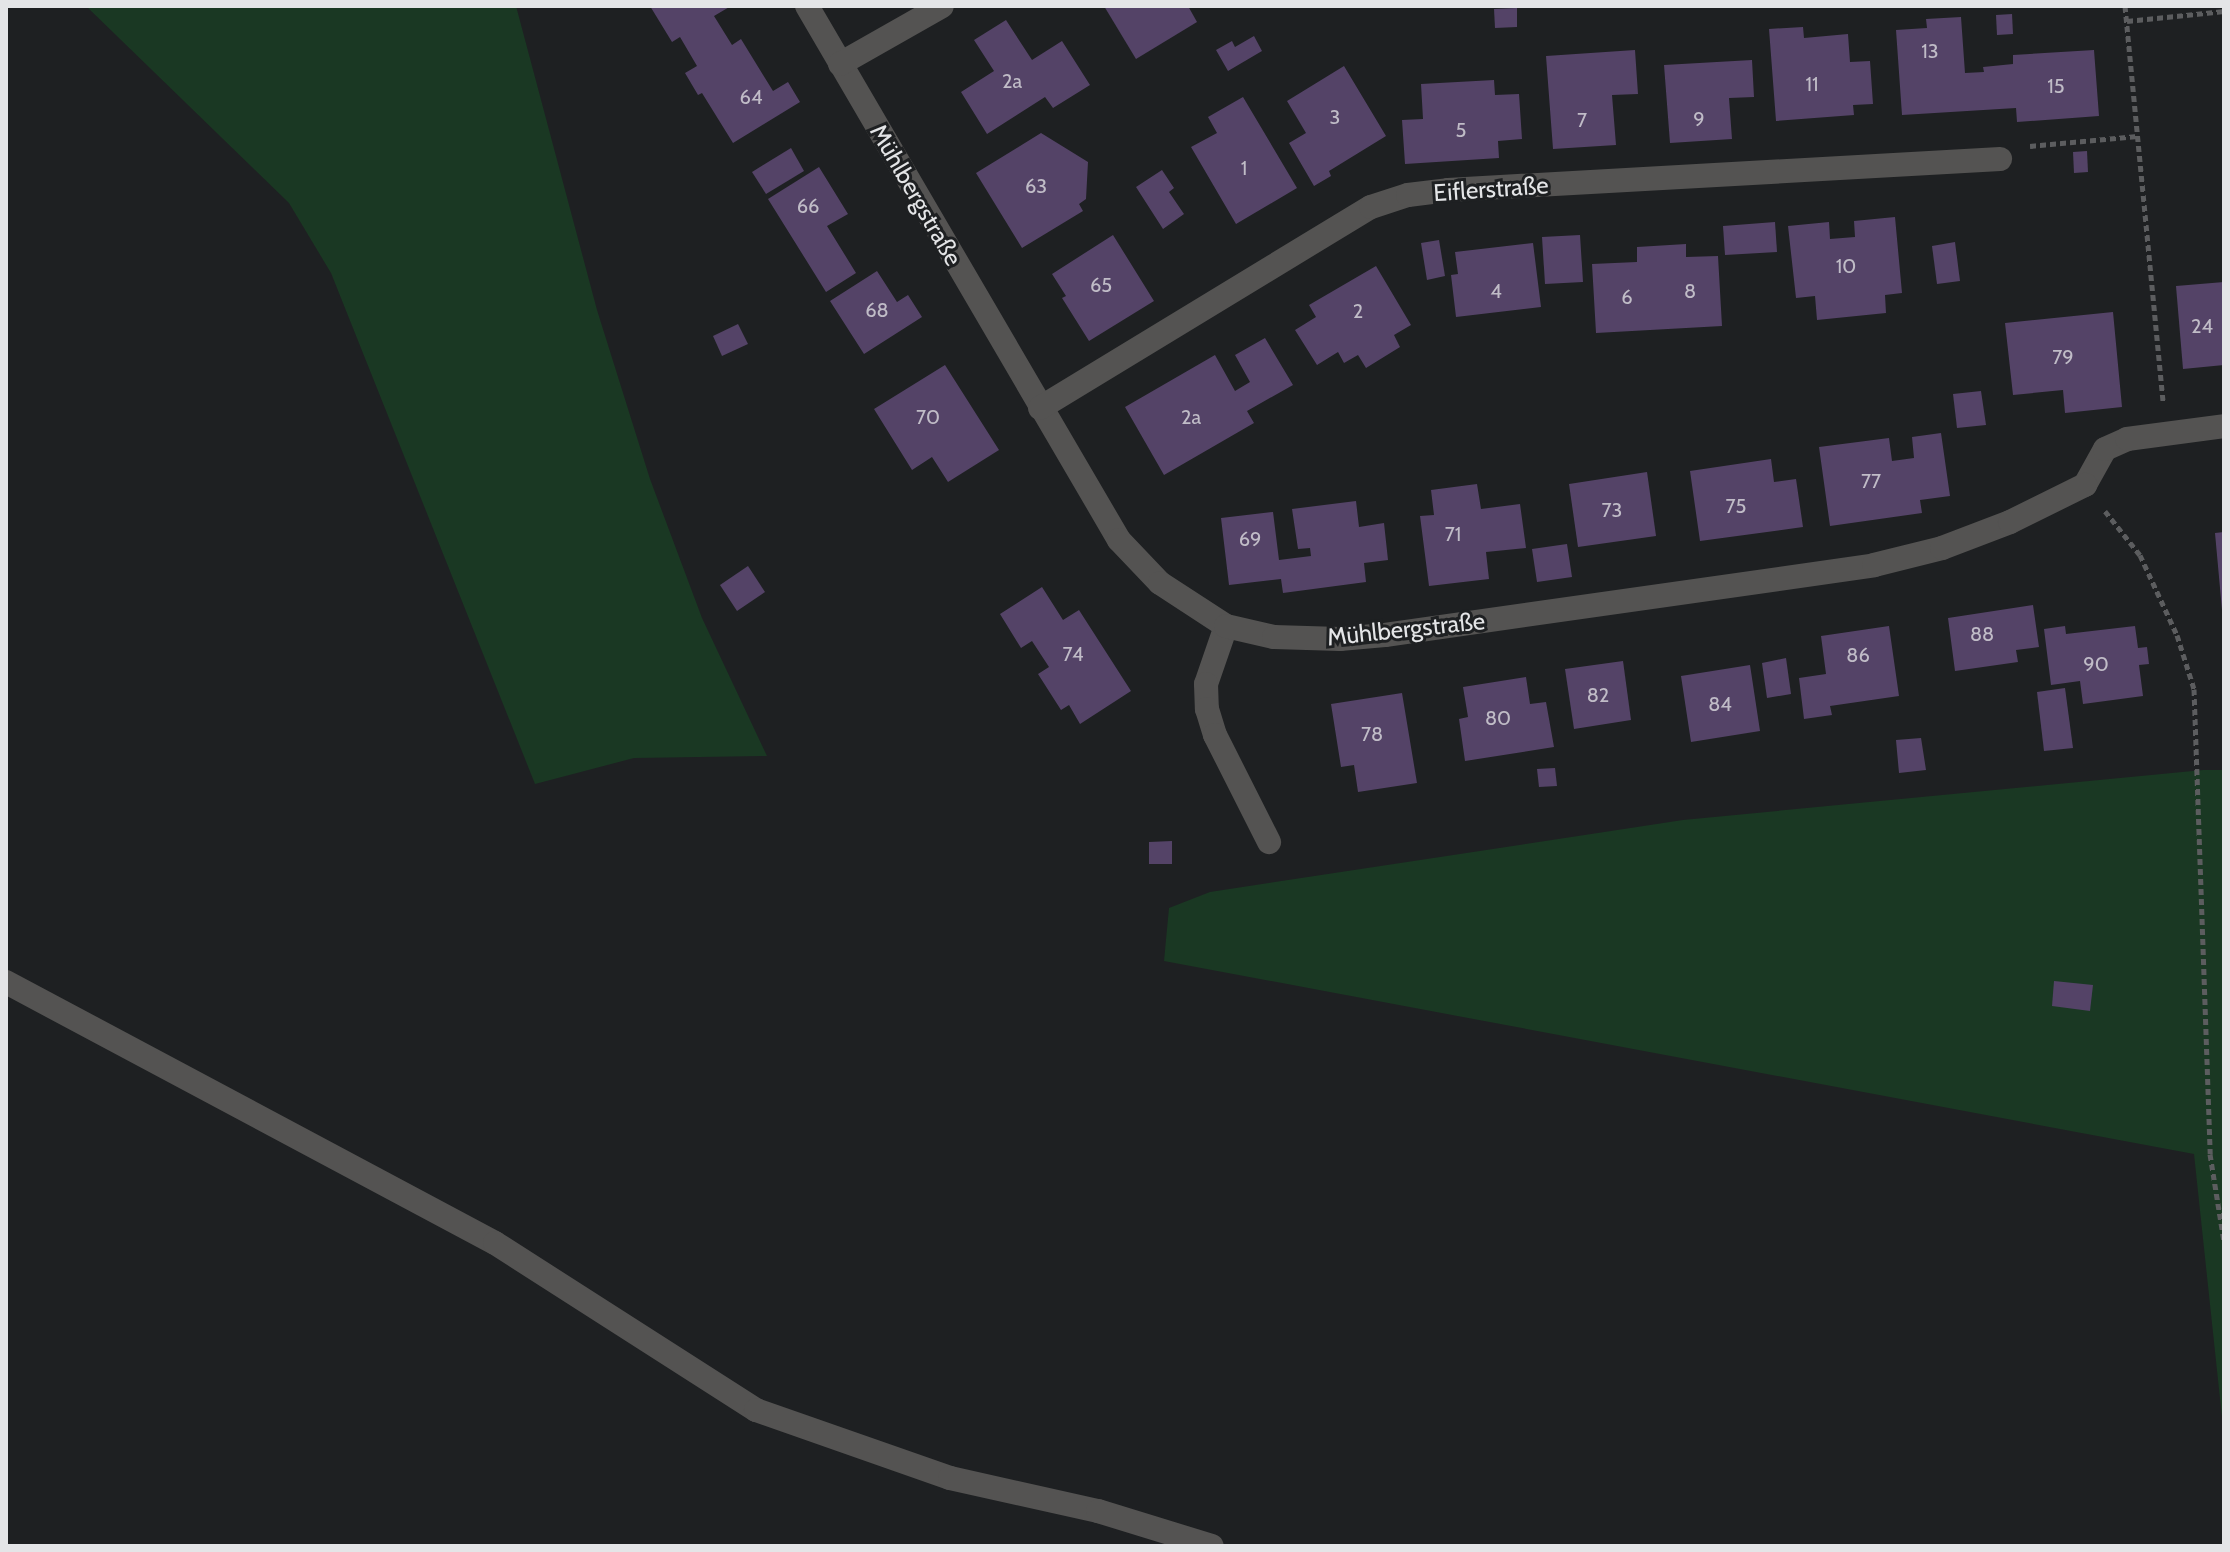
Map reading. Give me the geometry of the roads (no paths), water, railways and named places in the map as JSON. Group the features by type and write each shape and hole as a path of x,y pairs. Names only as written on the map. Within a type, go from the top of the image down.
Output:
{"street":[{"name":"Mühlbergstraße","path":"807,6 1119,540 1160,583 1226,626 1274,637 1340,639 1385,635 1874,565 1956,543 2010,522 2085,485 2105,449 2127,439 2224,426"},
{"path":"840,64 942,6"},
{"name":"Eiflerstraße","path":"1040,408 1371,207 1408,195 1448,190 2000,159"},
{"path":"1226,626 1206,684 1207,709 1215,735 1269,842"},
{"path":"6,982 495,1243 756,1410 950,1478 1098,1511 1212,1546"}]}
